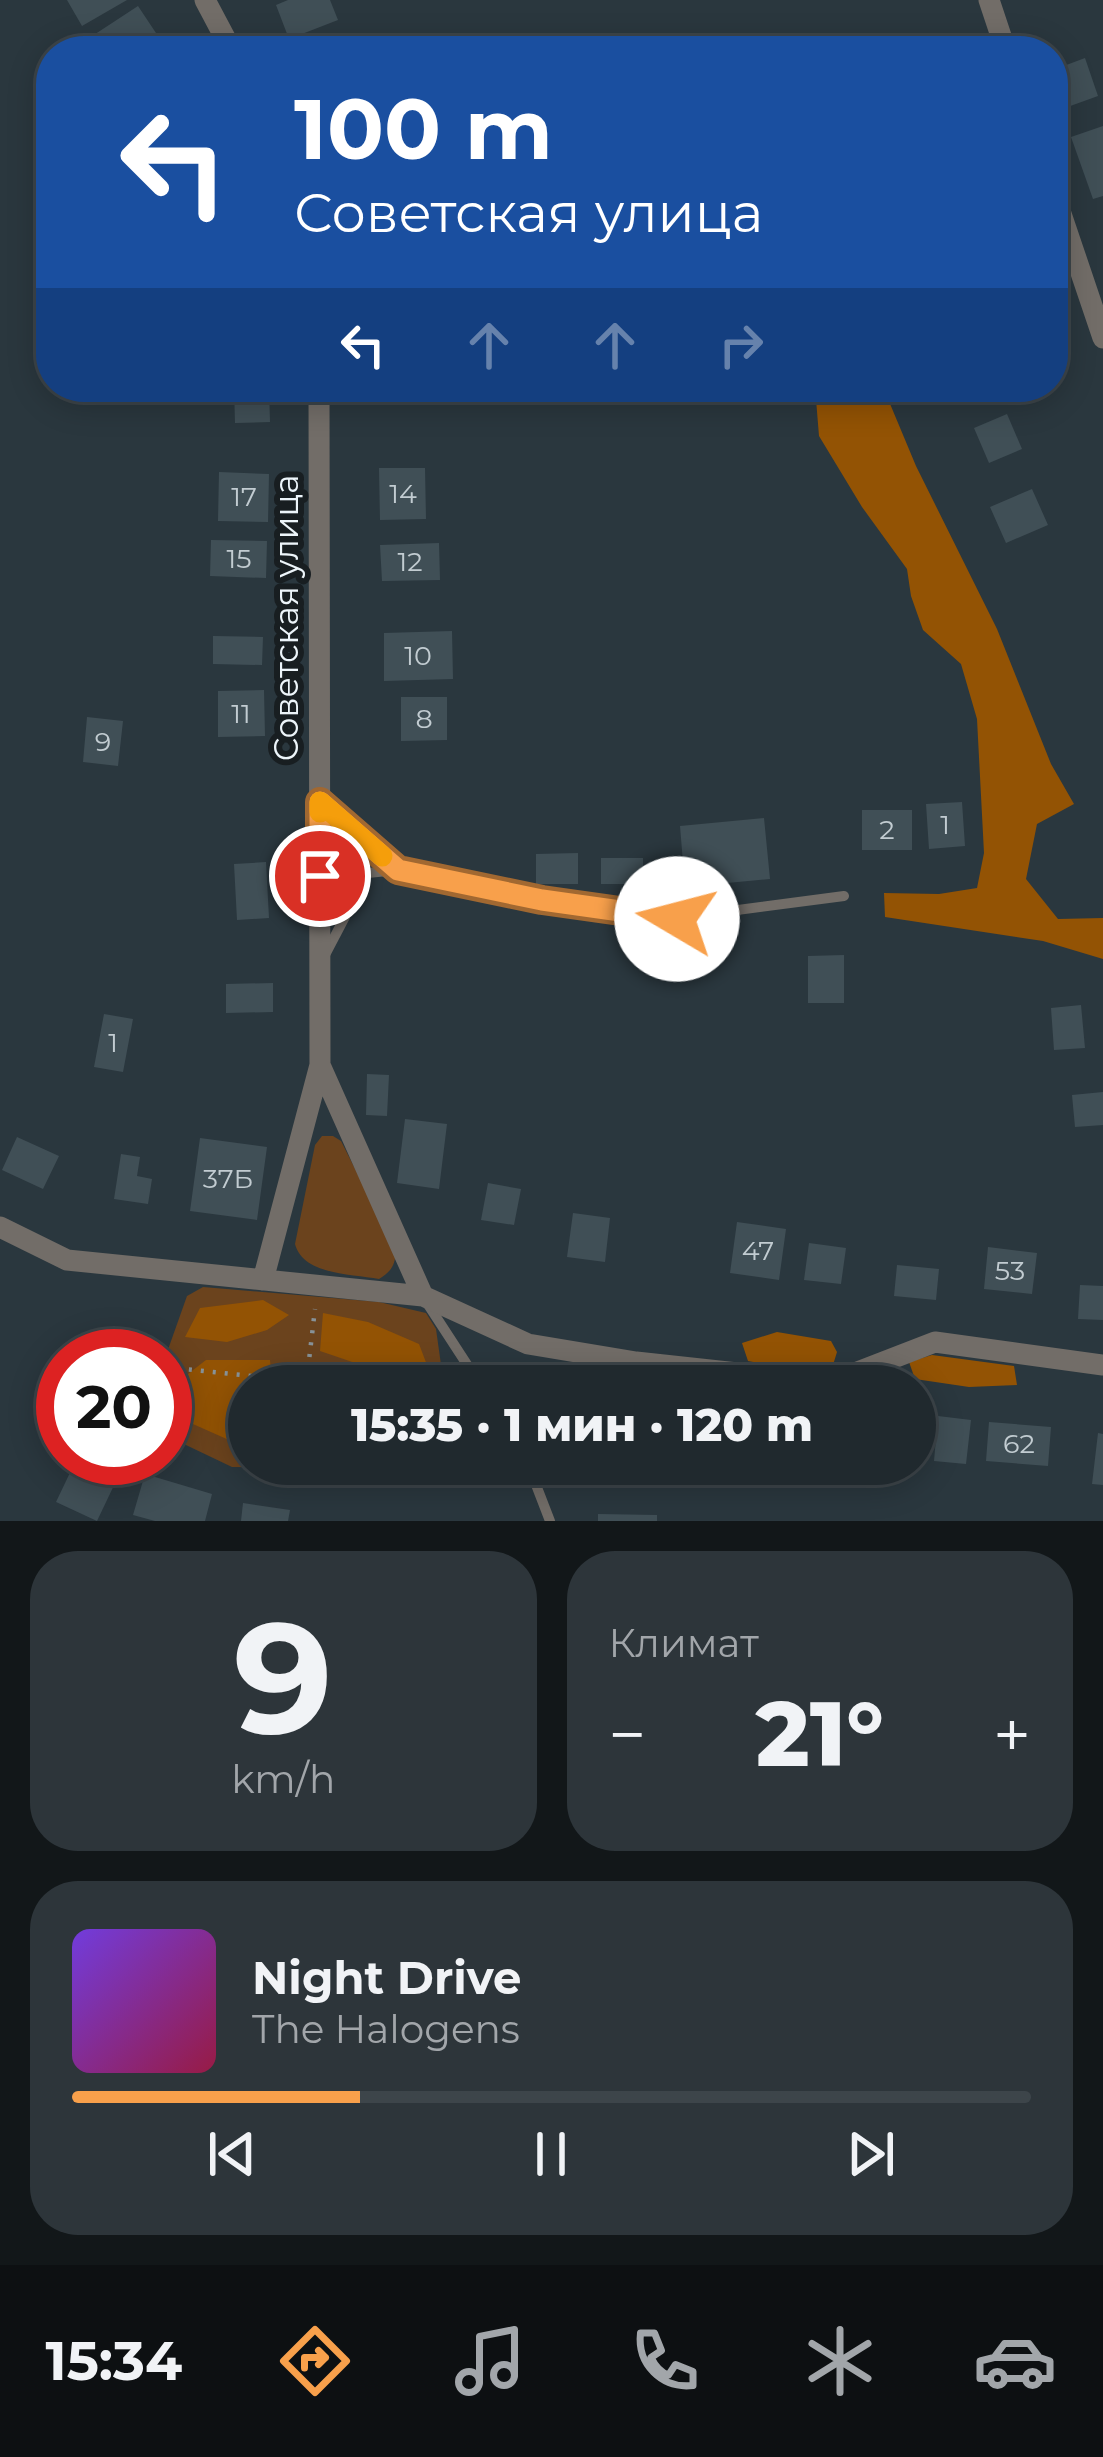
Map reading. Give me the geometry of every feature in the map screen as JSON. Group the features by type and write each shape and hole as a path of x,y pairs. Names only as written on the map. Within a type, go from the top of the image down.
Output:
{"street":[{"path":"205,0 224,36"},
{"path":"988,0 1001,36"},
{"path":"1068,234 1103,338"},
{"name":"Советская улица","path":"263,1280 320,1065 319,402"},
{"name":"Советская улица","path":"320,1065 424,1296"},
{"path":"0,1227 67,1260 424,1296 528,1344 636,1362 829,1382 935,1342 1103,1365"}],"lane":[{"path":"320,802 398,870"},
{"path":"320,965 368,873 398,870 542,900 677,919 844,896"},
{"path":"424,1296 468,1365"},
{"path":"536,1485 550,1521"}],"path":[{"path":"309,1365 317,1286"},
{"path":"192,1370 228,1374"}],"shaded area":[{"path":"816,402 889,402 997,629 1051,764 1074,804 1037,824 1026,879 1058,919 1103,918 1103,959 1043,941 885,917 884,893 939,894 977,888 984,853 977,719 961,664 923,630 907,569 819,436"},
{"path":"322,1136 341,1141 396,1250 392,1267 379,1279 318,1267 295,1244 315,1145"},
{"path":"203,1287 379,1302 426,1313 436,1329 441,1365 228,1365 228,1465 192,1448 192,1329 175,1329 187,1296"},
{"path":"263,1300 289,1315 267,1330 227,1342 192,1338 189,1329 200,1308"},
{"path":"323,1313 368,1322 419,1344 427,1365 361,1365 320,1351"},
{"path":"777,1332 831,1341 837,1352 833,1365 769,1365 748,1361 742,1343"},
{"path":"932,1355 1014,1366 1017,1385 969,1387 936,1382 936,1365 909,1362"},
{"path":"206,1360 270,1360 270,1365 228,1365 228,1440 192,1424 192,1371"}],"building":[{"path":"67,0 127,0 82,26"},
{"path":"288,0 330,0 338,20 288,36 276,5"},
{"path":"138,6 158,36 92,36"},
{"path":"1085,58 1098,96 1068,107 1068,64"},
{"path":"1103,126 1103,196 1093,199 1071,137"},
{"path":"234,402 269,402 270,422 235,423"},
{"path":"1007,414 1022,449 989,463 974,428"},
{"path":"379,468 425,468 426,519 380,520"},
{"path":"219,472 269,474 268,522 218,521"},
{"path":"1032,489 1048,525 1006,543 990,507"},
{"path":"211,540 267,541 266,578 210,576"},
{"path":"439,543 440,580 382,581 380,545"},
{"path":"452,631 453,679 384,681 384,633"},
{"path":"213,636 263,637 262,665 213,664"},
{"path":"264,690 265,736 218,737 218,691"},
{"path":"401,697 447,697 447,740 401,741"},
{"path":"87,717 123,721 118,766 83,762"},
{"path":"962,802 965,846 929,849 926,804"},
{"path":"862,810 912,810 912,850 862,850"},
{"path":"764,818 770,879 685,887 680,826"},
{"path":"578,853 578,884 536,884 536,854"},
{"path":"601,858 643,858 643,884 601,884"},
{"path":"266,862 269,918 237,920 234,864"},
{"path":"844,955 844,1003 808,1003 808,956"},
{"path":"273,983 273,1012 226,1013 226,984"},
{"path":"1081,1005 1085,1048 1054,1050 1051,1008"},
{"path":"104,1014 133,1019 123,1072 94,1067"},
{"path":"367,1074 389,1075 387,1116 366,1115"},
{"path":"1103,1092 1103,1125 1075,1127 1072,1095"},
{"path":"405,1119 447,1124 439,1189 397,1183"},
{"path":"17,1137 59,1156 43,1189 2,1170"},
{"path":"200,1138 267,1147 257,1220 190,1211"},
{"path":"121,1154 140,1157 137,1176 152,1179 148,1204 114,1199"},
{"path":"488,1183 521,1189 514,1225 481,1220"},
{"path":"573,1213 610,1218 605,1262 567,1257"},
{"path":"737,1222 786,1229 779,1280 730,1273"},
{"path":"809,1243 846,1248 841,1284 804,1280"},
{"path":"988,1247 1037,1253 1032,1294 984,1289"},
{"path":"897,1265 939,1269 936,1300 894,1296"},
{"path":"1080,1285 1103,1286 1103,1320 1078,1319"},
{"path":"938,1416 971,1420 966,1464 936,1461"},
{"path":"989,1422 1051,1427 1048,1466 986,1461"},
{"path":"1098,1433 1103,1434 1103,1485 1092,1484"},
{"path":"64,1485 114,1485 97,1521 56,1502"},
{"path":"142,1485 182,1485 212,1494 205,1521 155,1521 133,1515"},
{"path":"243,1503 290,1510 288,1521 241,1521"},
{"path":"598,1514 657,1515 657,1521 598,1521"}],"slow traffic":[{"path":"320,812 320,802 382,856"}],"route":[{"path":"320,876 320,802 398,870 542,900 677,919"}]}
